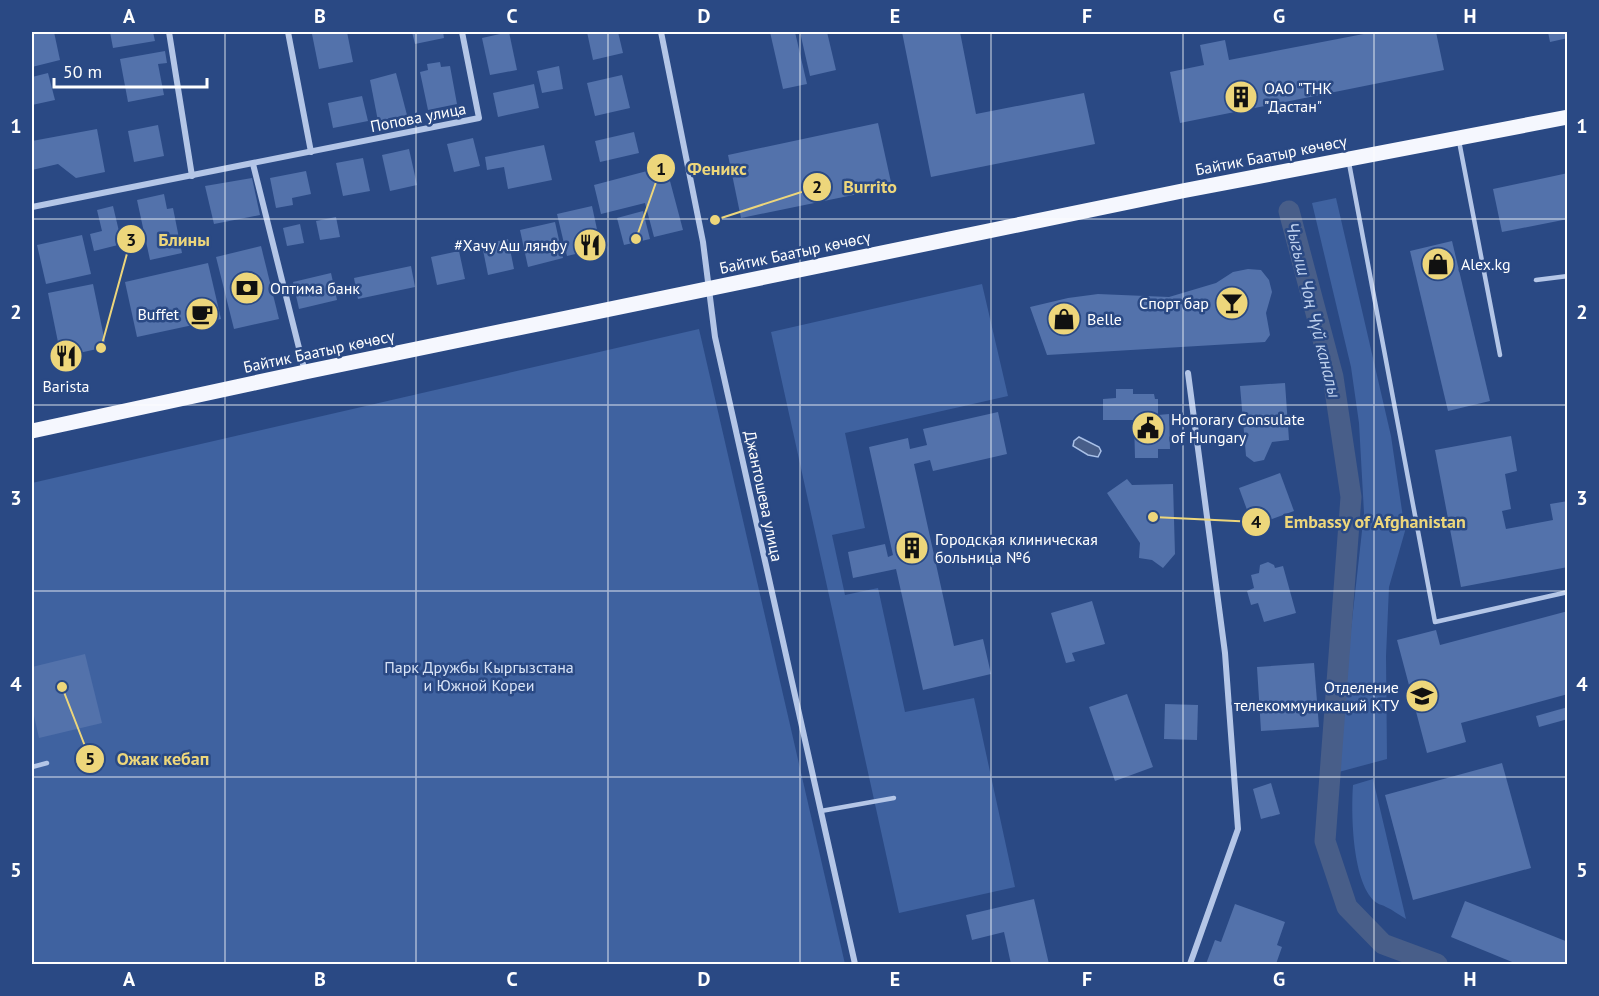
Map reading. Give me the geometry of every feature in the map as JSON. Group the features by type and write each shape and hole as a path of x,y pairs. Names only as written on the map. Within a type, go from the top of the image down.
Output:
{"main road":[{"name":"Байтик Баатыр көчөсү","path":"32,431 709,288 1347,158 1568,117"}],"street":[{"path":"170,32 192,176"},
{"path":"288,32 311,152"},
{"name":"Попова улица","path":"32,207 479,118 462,32"},
{"name":"Джантошева улица","path":"661,32 704,242 715,337 855,964"},
{"path":"253,164 305,372"},
{"path":"1188,373 1225,653 1238,829 1190,964"}],"lane":[{"path":"1459,138 1500,356"},
{"path":"1347,158 1435,622 1568,592"},
{"path":"1536,280 1568,276"},
{"path":"32,767 47,763"},
{"path":"821,811 894,798"}],"green space":[{"path":"1336,198 1391,436 1405,531 1389,587 1386,656 1387,759 1335,773 1364,513 1359,423 1351,367 1312,203"},
{"path":"982,284 1008,396 845,433 865,528 832,535 845,595 878,588 905,712 974,698 1015,887 899,913 771,332"},
{"name":"Парк Дружбы Кыргызстана и Южной Кореи","path":"699,329 845,964 32,964 32,483"},
{"path":"1373,779 1406,919 1377,903 1362,881 1358,866 1353,830 1353,785"}],"shaded area":[{"path":"1079,437 1099,447 1101,451 1098,457 1088,455 1073,446 1074,441"}],"building":[{"path":"32,32 54,32 60,60 32,67"},
{"path":"110,32 153,32 155,41 113,48"},
{"path":"347,32 353,62 319,69 312,34"},
{"path":"412,32 443,32 444,38 415,44"},
{"path":"509,32 517,70 490,75 482,38"},
{"path":"587,32 618,32 623,53 593,60"},
{"path":"770,32 795,32 807,84 783,89"},
{"path":"800,32 827,32 836,70 810,76"},
{"path":"902,32 960,32 976,114 1084,93 1095,144 931,177"},
{"name":"ОАО \"ТНК \"Дастан\"","path":"1374,32 1436,32 1444,70 1180,123 1170,72 1204,65 1200,45 1225,40 1229,60"},
{"path":"1548,32 1568,32 1568,38 1550,42"},
{"path":"165,51 167,63 158,64 164,95 128,102 120,59"},
{"path":"440,62 441,67 450,66 457,104 428,110 420,72 428,70 427,64"},
{"path":"559,66 563,89 542,93 537,71"},
{"path":"48,73 55,100 32,105 32,77"},
{"path":"396,73 407,115 378,121 370,80"},
{"path":"622,75 630,108 595,116 587,83"},
{"path":"534,84 539,108 498,117 493,93"},
{"path":"362,96 368,121 333,128 328,103"},
{"path":"878,123 892,187 741,218 728,155"},
{"path":"158,125 164,156 134,162 128,131"},
{"path":"97,129 105,172 76,178 58,164 32,170 32,141"},
{"path":"634,132 639,153 600,162 595,141"},
{"path":"473,138 480,166 454,172 447,144"},
{"path":"544,145 552,180 508,189 504,167 487,170 485,157"},
{"path":"409,149 417,185 390,191 382,155"},
{"path":"363,158 370,191 343,196 336,163"},
{"path":"666,166 683,230 654,237 645,203 601,214 594,185"},
{"path":"306,171 311,194 292,198 293,205 276,208 270,178"},
{"path":"1568,173 1568,219 1502,232 1493,189"},
{"path":"252,178 260,215 214,224 205,186"},
{"path":"164,194 167,209 173,208 182,253 150,260 137,200"},
{"path":"113,206 122,244 94,251 90,234 102,231 97,210"},
{"path":"592,206 601,248 567,256 557,214"},
{"path":"643,211 650,239 624,245 617,218"},
{"path":"336,217 340,237 320,240 316,221"},
{"path":"555,222 563,258 528,267 520,230"},
{"path":"300,224 304,243 287,246 283,228"},
{"path":"82,235 91,274 46,284 37,245"},
{"path":"508,239 514,269 488,275 482,245"},
{"path":"1452,241 1490,401 1448,411 1410,251"},
{"name":"Оптима банк","path":"261,246 279,319 234,329 216,257"},
{"path":"459,251 465,279 437,285 431,257"},
{"path":"208,263 221,319 137,337 125,282"},
{"path":"411,266 415,287 358,299 354,278"},
{"path":"1248,269 1261,270 1269,280 1272,292 1266,313 1270,335 1265,342 1047,355 1030,307 1098,294 1169,297 1216,283 1233,272"},
{"path":"331,273 337,300 299,309 293,282"},
{"path":"93,284 106,347 61,357 48,293"},
{"path":"1285,383 1289,440 1272,442 1264,460 1254,462 1246,456 1240,386"},
{"path":"1116,389 1133,389 1133,394 1154,394 1155,399 1158,399 1158,415 1169,414 1170,449 1158,449 1158,458 1135,458 1134,420 1103,420 1103,399 1116,398"},
{"name":"Городская клиническая больница №6","path":"998,412 1007,454 933,471 930,460 914,464 954,646 983,639 991,674 923,690 896,569 853,578 848,552 885,544 888,557 893,555 869,447 908,438 910,449 927,445 923,429"},
{"path":"1511,436 1517,471 1505,474 1511,509 1502,511 1506,529 1553,520 1550,504 1568,501 1568,567 1461,587 1435,450"},
{"path":"1280,473 1294,511 1253,526 1239,488"},
{"path":"1127,479 1132,485 1173,484 1175,554 1163,568 1152,560 1139,558 1140,543 1107,493"},
{"path":"1268,562 1275,568 1283,566 1296,613 1264,622 1258,603 1251,605 1247,591 1254,588 1251,575 1259,573 1260,565"},
{"path":"1092,601 1105,644 1072,653 1075,661 1066,663 1051,613"},
{"path":"1568,611 1568,694 1461,723 1466,742 1427,753 1397,640 1436,630 1440,645"},
{"path":"85,654 102,723 39,738 32,707 32,667"},
{"path":"1314,663 1319,727 1261,731 1257,667"},
{"path":"1127,694 1153,767 1115,781 1089,707"},
{"path":"1165,704 1198,705 1197,740 1164,739"},
{"path":"1568,707 1568,719 1539,727 1536,716"},
{"path":"1502,763 1531,868 1413,900 1385,795"},
{"path":"1271,783 1280,814 1261,819 1253,789"},
{"path":"1034,899 1049,964 1011,964 1004,932 972,940 966,915"},
{"path":"1465,901 1568,942 1568,964 1517,964 1451,937"},
{"path":"1235,904 1285,922 1277,945 1282,947 1276,964 1206,964 1215,940 1221,942"}],"waterway":[{"name":"Чыгыш Чоң Чүй каналы","path":"1289,211 1333,377 1351,497 1325,841 1347,907 1383,944 1437,964"}],"place":[{"name":"ОАО \"ТНК \"Дастан\"","path":"1241,97"},
{"name":"Burrito","path":"715,220"},
{"name":"Феникс","path":"636,239"},
{"name":"#Хачу Аш лянфу","path":"590,245"},
{"name":"Alex.kg","path":"1438,264"},
{"name":"Оптима банк","path":"247,288"},
{"name":"Спорт бар","path":"1232,303"},
{"name":"Buffet","path":"202,314"},
{"name":"Belle","path":"1064,319"},
{"name":"Блины","path":"101,348"},
{"name":"Barista","path":"66,356"},
{"name":"Honorary Consulate of Hungary","path":"1148,428"},
{"name":"Embassy of Afghanistan","path":"1153,517"},
{"name":"Городская клиническая больница №6","path":"912,548"},
{"name":"Ожак кебап","path":"62,687"},
{"name":"Отделение телекоммуникаций КТУ","path":"1422,696"}]}
